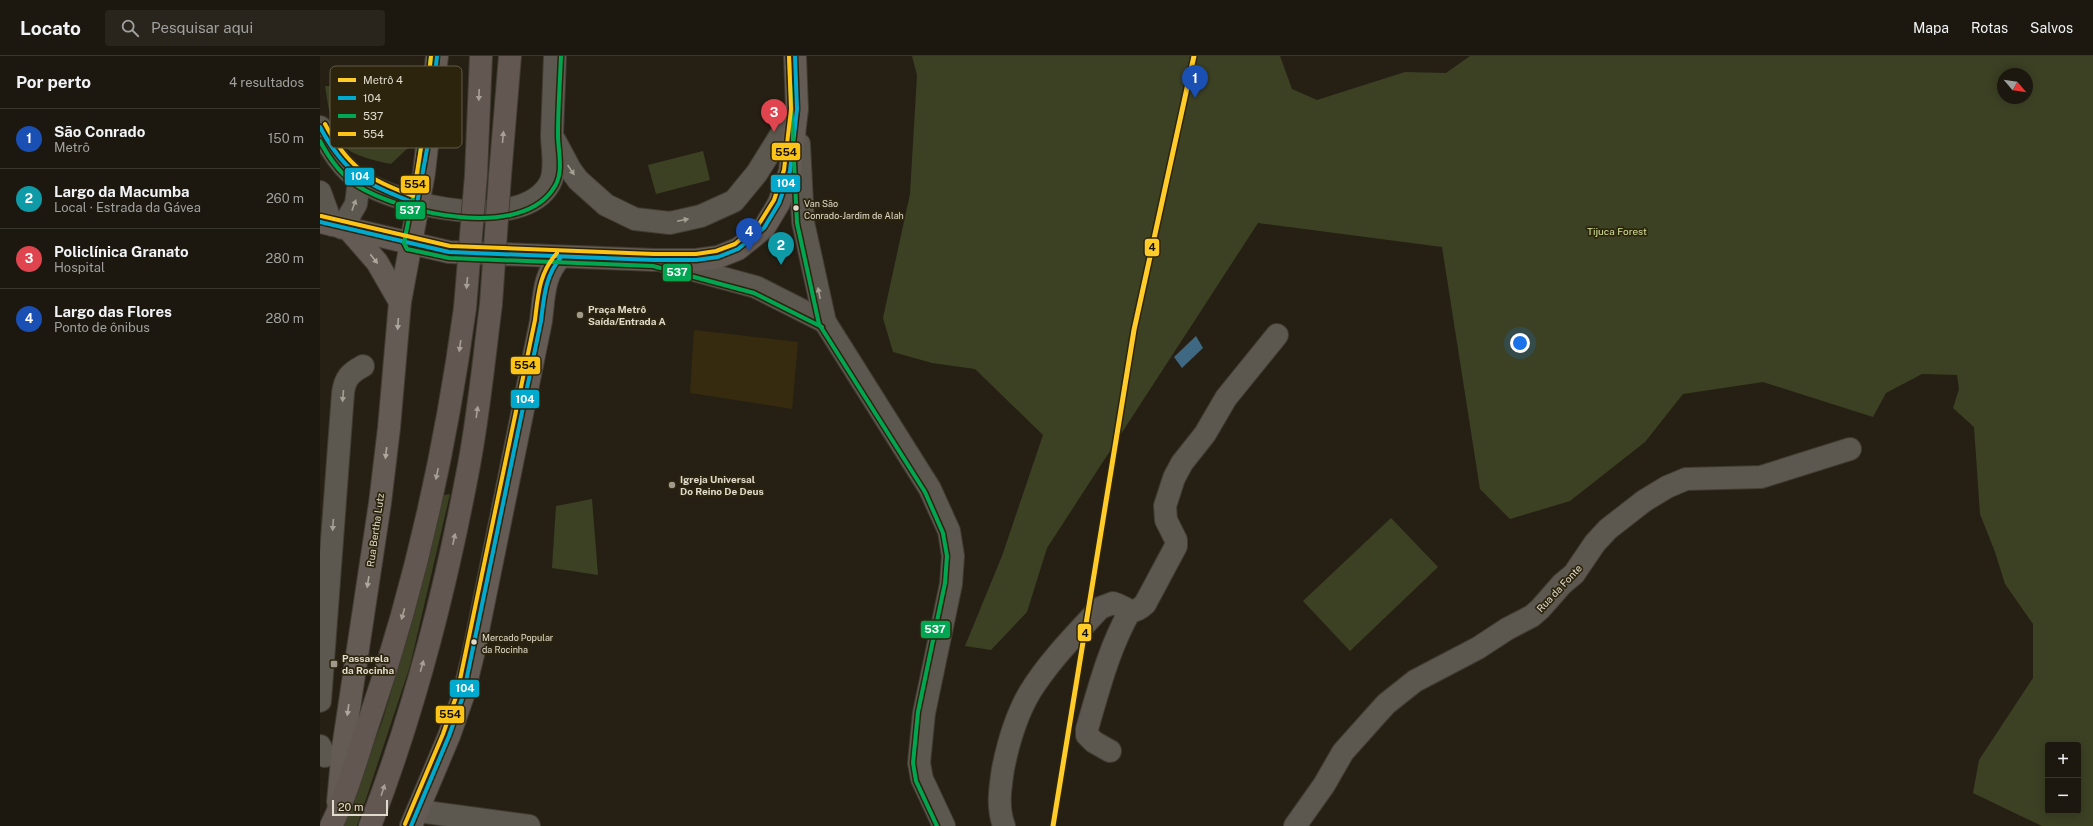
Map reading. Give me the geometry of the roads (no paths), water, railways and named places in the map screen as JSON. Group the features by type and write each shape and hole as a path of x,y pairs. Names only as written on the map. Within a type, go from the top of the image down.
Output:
{"highway":[{"path":"334,821 388,666 418,562 454,385 465,308 476,175 481,56"},
{"path":"370,826 381,798 414,696 449,561 469,464 491,304 510,56"}],"main road":[{"name":"Rua Bertha Lutz","path":"436,66 437,56"},
{"path":"335,226 449,252 654,260 696,260 718,257 738,249 764,228 779,203 790,171 797,109 796,56"},
{"name":"Rua Bertha Lutz","path":"334,821 343,748 380,503 389,428 400,302 428,148"},
{"path":"335,226 377,262 400,302"},
{"path":"414,819 449,736 470,669 541,322 547,277 554,264 561,257"}],"street":[{"path":"331,148 359,180 417,204 490,211 511,210 525,205 544,192 551,181 553,169 552,136 555,56"},
{"path":"552,136 570,169 578,180 606,205 635,219 670,223 701,216 734,201 757,173 797,109"},
{"path":"797,109 804,222 825,322 930,488 949,531 952,556 951,584 924,713 919,763 922,779 944,826"},
{"path":"320,128 330,146"},
{"path":"320,192 335,226 356,204 359,180"},
{"path":"654,260 756,287 825,322"},
{"path":"1004,826 998,797 1001,780 1008,745 1030,692 1043,672 1100,608 1113,603 1130,610 1138,610 1145,604 1176,546 1176,540 1166,520 1165,506 1174,478 1182,463 1205,434 1226,398 1277,335"},
{"path":"320,701 343,393 345,382 349,374 363,366"},
{"name":"Rua da Fonte","path":"1295,826 1324,786 1343,752 1386,704 1415,681 1478,648 1540,609 1562,584 1580,568 1595,543 1608,529 1639,504 1667,487 1686,479 1761,477 1850,449"},
{"path":"1110,751 1094,742 1087,735 1087,729 1116,636 1130,610"},
{"path":"414,819 529,826"}],"water":[{"path":"1196,336 1203,348 1182,368 1174,357"}],"metro line":[{"name":"4","path":"1053,826 1134,330 1194,56"}],"place":[{"name":"São Conrado","path":"1195,98"},
{"name":"Policlínica Granato","path":"774,132"},
{"name":"Van São Conrado-Jardim de Alah","path":"796,208"},
{"name":"Largo das Flores","path":"749,251"},
{"name":"Largo da Macumba","path":"781,265"},
{"name":"Praça Metrô Saída/Entrada A","path":"580,315"},
{"name":"Igreja Universal Do Reino De Deus","path":"672,485"},
{"name":"Mercado Popular da Rocinha","path":"474,642"},
{"name":"Passarela da Rocinha","path":"334,664"}],"park label":[{"name":"Tijuca Forest","path":"1617,231"}]}
